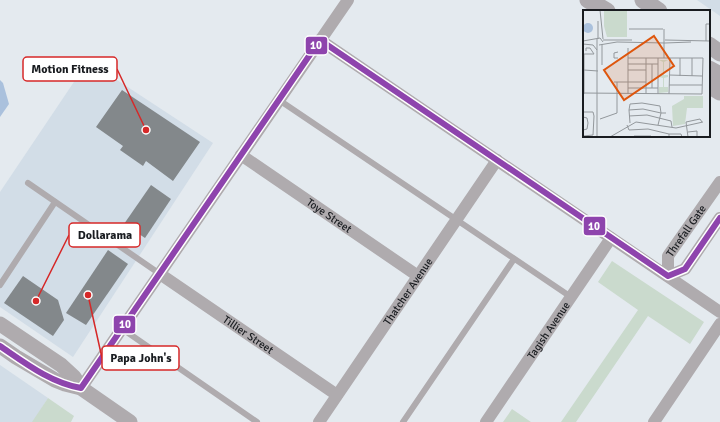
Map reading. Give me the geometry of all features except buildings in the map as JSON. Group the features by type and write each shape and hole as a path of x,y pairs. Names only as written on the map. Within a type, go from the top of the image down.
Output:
{"main road":[{"path":"584,0 599,10"},
{"path":"588,0 605,10"},
{"path":"643,0 658,10"},
{"path":"710,46 720,53"},
{"path":"710,70 720,75"},
{"path":"710,86 720,92"}],"street":[{"path":"81,388 348,0"},
{"path":"320,40 720,312"},
{"name":"Toye Street","path":"241,155 418,276"},
{"name":"Thatcher Avenue","path":"319,422 497,160"},
{"name":"Threfall Gate","path":"720,182 668,256 668,276 685,269 720,218"},
{"name":"Tagish Avenue","path":"486,422 611,238"},
{"name":"Tillier Street","path":"160,274 337,395"},
{"path":"0,324 61,365 74,377 81,388"},
{"path":"654,422 720,324"},
{"path":"0,346 54,380 81,388 130,422"}],"lane":[{"path":"279,100 571,297"},
{"path":"28,183 160,274"},
{"path":"0,285 55,202"},
{"path":"403,422 514,259"},
{"path":"122,328 257,422"}],"shaded area":[{"path":"697,0 720,0 720,16"},
{"path":"88,61 213,143 73,357 0,307 0,192"},
{"path":"0,365 48,398 33,422 0,422"}],"green space":[{"path":"612,261 704,322 690,344 648,316 576,422 561,422 638,310 598,282"},
{"path":"48,398 74,416 71,422 32,422"},
{"path":"512,409 531,422 503,422"}],"water":[{"path":"0,80 3,83 9,104 0,117"}],"transit line":[{"name":"10","path":"0,346 39,372 59,382 81,388 320,40 668,276 685,269 720,218"}],"place":[{"name":"Motion Fitness","path":"146,130"},
{"name":"Papa John's","path":"88,295"},
{"name":"Dollarama","path":"36,301"}]}
